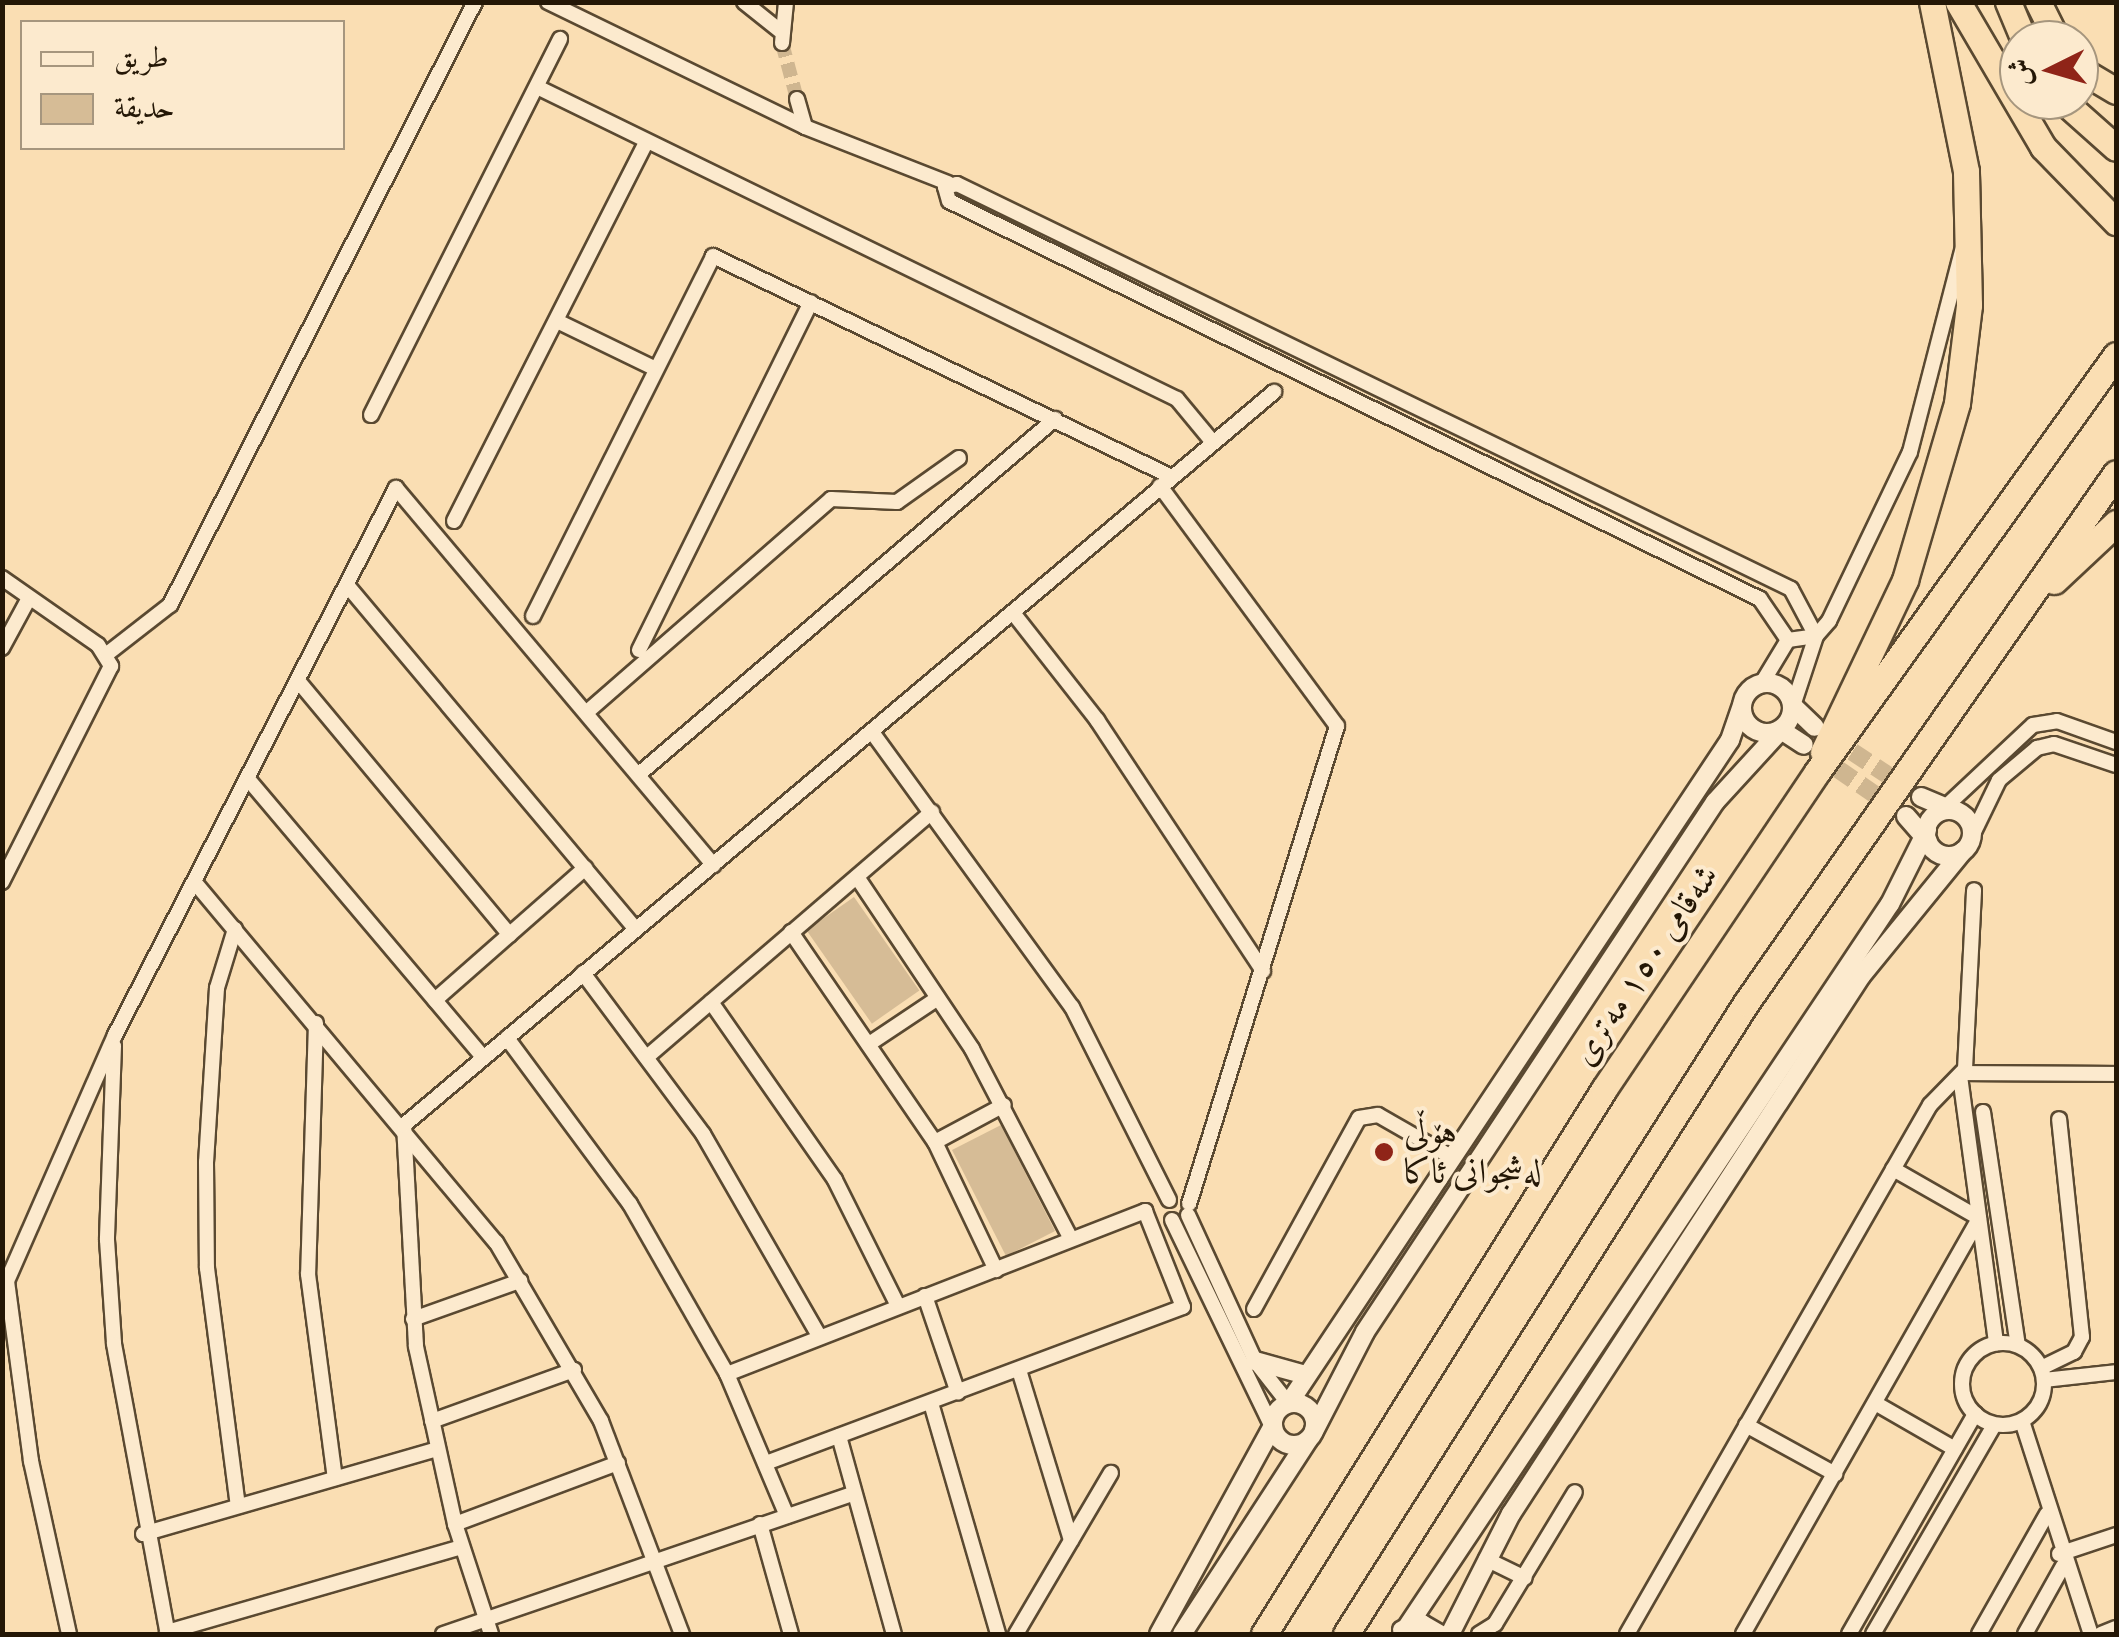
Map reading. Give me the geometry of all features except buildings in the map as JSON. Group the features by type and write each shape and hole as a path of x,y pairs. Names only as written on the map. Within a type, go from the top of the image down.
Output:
{"highway":[{"path":"1817,772 1936,489 1961,374 1970,232 1958,105 1932,2"},
{"path":"1958,2 2043,146 2116,222"},
{"path":"2084,120 2116,148"},
{"name":"شەقامی ١٥٠ مەتری","path":"1264,1634 1604,1089 1817,772 2116,355"},
{"path":"1346,1634 1746,1003 2116,474"},
{"path":"2017,614 2116,523"}],"street":[{"path":"107,654 170,605 475,2"},
{"path":"548,2 804,127 948,183 1082,245 1779,583 1808,609 1816,636"},
{"path":"744,2 781,36 786,2"},
{"path":"371,416 560,39"},
{"path":"537,87 645,144 1177,400 1211,440"},
{"path":"797,99 804,127"},
{"path":"454,521 645,144"},
{"path":"948,183 949,202 1760,599 1788,640"},
{"path":"1182,1634 1311,1436 1365,1332 1715,802 1781,730 1816,636 1910,452 1970,232"},
{"path":"1073,263 1082,245"},
{"path":"532,616 713,256 1055,419 1165,481 1337,726 1189,1209 1172,1220"},
{"path":"639,650 811,302"},
{"path":"557,321 656,370"},
{"path":"1295,374 1308,354"},
{"path":"404,1125 1014,614 1211,440 1274,392"},
{"path":"638,774 1055,419"},
{"path":"587,712 831,499 897,502 960,458"},
{"path":"70,1634 31,1461 7,1281 115,1036 197,885 396,488 712,866"},
{"path":"2,578 107,654"},
{"path":"347,586 636,929"},
{"path":"2,648 28,600"},
{"path":"1014,614 1098,720 1263,971"},
{"path":"1788,640 1816,636"},
{"path":"1160,1634 1272,1428 1730,740 1742,706 1762,683 1788,640"},
{"path":"2,882 107,676 107,654"},
{"path":"299,682 510,935"},
{"path":"1762,683 1783,688 1793,706 1816,727"},
{"path":"1742,706 1752,728 1781,730 1804,746"},
{"path":"1440,1634 1403,1630 1890,904 1926,836 1945,810 2034,725 2057,721 2116,742"},
{"path":"872,732 1072,1007 1170,1200 1172,1220 1272,1428 1290,1446 1311,1436"},
{"path":"1450,1634 1486,1559 1861,976 1967,845 1999,780 2037,748 2054,744 2116,765"},
{"path":"248,780 483,1057"},
{"path":"1921,798 1966,817 1967,845"},
{"path":"647,1057 932,812"},
{"path":"1906,816 1943,855 1967,845"},
{"path":"435,1000 585,868"},
{"path":"857,877 1004,1106 1071,1239"},
{"path":"197,885 404,1125 520,1281 574,1370 618,1463 659,1558 682,1634"},
{"path":"1974,890 1961,1075 1996,1344"},
{"path":"235,929 217,988 206,1162 207,1268 238,1506"},
{"path":"791,932 872,1042 935,1142 996,1270"},
{"path":"583,974 647,1057 765,1233 819,1336"},
{"path":"872,1042 938,998"},
{"path":"711,1002 835,1180 898,1306"},
{"path":"316,1024 308,1256 335,1478"},
{"path":"115,1036 107,1240 143,1534 168,1633 461,1547"},
{"path":"508,1038 630,1204 727,1374 787,1516"},
{"path":"1627,1634 1930,1105 1961,1075 2116,1074"},
{"path":"935,1142 1004,1106"},
{"path":"1983,1112 2018,1346 2043,1374 2116,1372"},
{"path":"1254,1309 1358,1118 1378,1115 1453,1158"},
{"path":"1974,1414 1994,1425 2022,1421 2039,1405 2043,1374 2074,1352 2082,1337 2059,1118"},
{"path":"404,1125 413,1319 455,1524 491,1634"},
{"path":"1892,1168 1979,1218"},
{"path":"1170,1200 1189,1209 1255,1361 1289,1403 1312,1412 1311,1436"},
{"path":"727,1374 1146,1211 1183,1307 764,1463"},
{"path":"1743,1634 1979,1218"},
{"path":"413,1319 520,1281"},
{"path":"925,1296 958,1392"},
{"path":"1848,1634 1974,1414 1964,1370 1996,1344 2018,1346"},
{"path":"1255,1361 1306,1375"},
{"path":"432,1421 574,1370"},
{"path":"1019,1370 1071,1540"},
{"path":"931,1402 998,1634"},
{"path":"1875,1403 1955,1449"},
{"path":"2022,1421 2061,1560 2091,1634"},
{"path":"1746,1425 1834,1474"},
{"path":"1872,1634 1994,1425"},
{"path":"839,1436 894,1634"},
{"path":"143,1534 437,1449"},
{"path":"455,1524 618,1463"},
{"path":"1016,1634 1111,1473"},
{"path":"1478,1634 1525,1578 1575,1492"},
{"path":"443,1634 852,1494"},
{"path":"1978,1634 2048,1514"},
{"path":"760,1524 792,1634"},
{"path":"2025,1634 2061,1560 2116,1535"},
{"path":"1486,1559 1525,1578"},
{"path":"2101,1634 2116,1628"}],"green space":[{"path":"854,897 919,990 872,1024 806,930"},
{"path":"1001,1125 1055,1231 1006,1256 952,1150"}],"tunnel":[{"path":"782,43 797,99"},
{"path":"1830,737 1921,797"},
{"path":"1816,754 1906,816"}],"place":[{"name":"هۆڵی لەشجوانی ئاکا","path":"1384,1152"}]}
